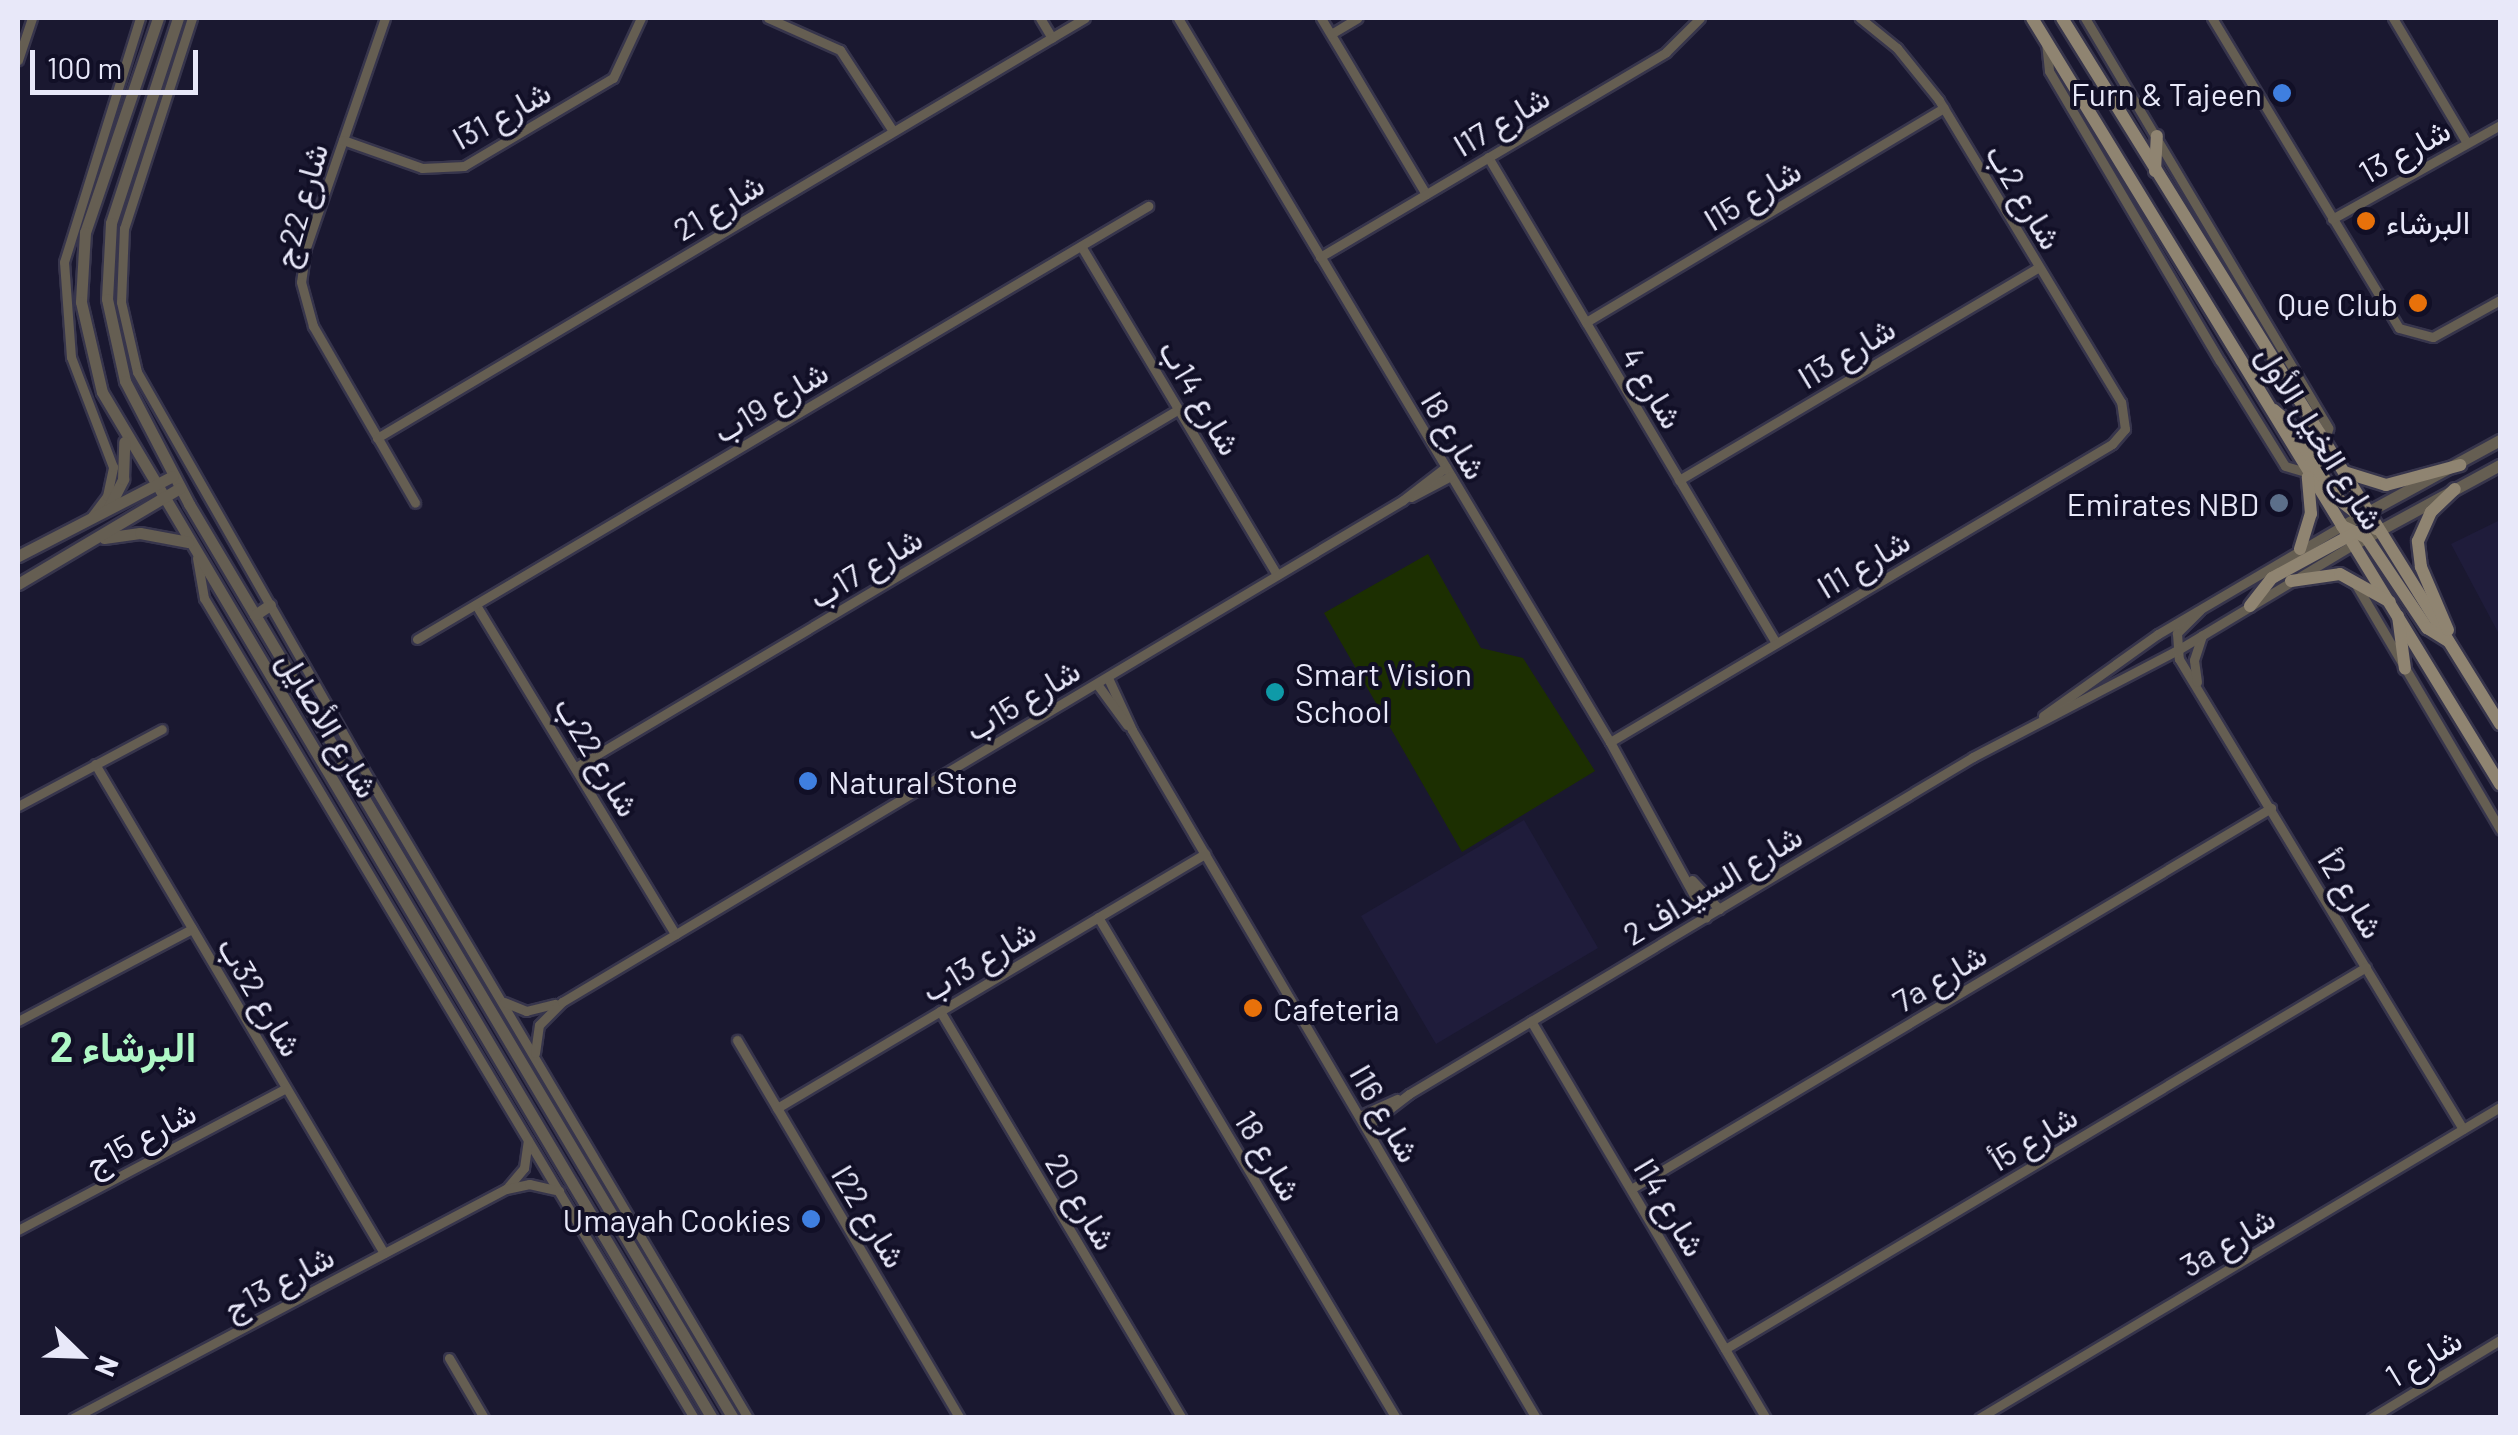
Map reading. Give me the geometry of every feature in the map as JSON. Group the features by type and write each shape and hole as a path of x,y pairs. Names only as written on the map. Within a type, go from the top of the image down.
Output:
{"main road":[{"name":"شارع الخيل الأول","path":"2032,18 2307,473 2360,529 2450,642 2500,724"},
{"name":"شارع الخيل الأول","path":"2062,18 2336,465 2396,607 2500,784"},
{"path":"2155,174 2157,136"},
{"path":"2250,606 2272,578 2360,529 2288,422 2271,409"},
{"path":"2336,465 2359,480 2386,485 2460,466"},
{"path":"2300,549 2311,514 2307,473"},
{"path":"2450,642 2418,550 2426,518 2455,489"},
{"path":"2291,580 2332,573 2354,580 2396,607 2405,669"}],"street":[{"path":"18,56 32,18"},
{"path":"92,516 110,487 113,467 71,357 64,262 140,18"},
{"name":"شارع الأصايل","path":"158,18 98,186 82,255 88,348 123,434 161,500 397,903 712,1418"},
{"name":"شارع الأصايل","path":"178,18 119,186 113,279 125,381 180,488 399,843 549,1109 733,1418"},
{"path":"192,18 130,196 113,279 146,394 270,605 399,843 497,995 748,1418"},
{"name":"شارع 22ج","path":"385,18 306,248 302,293 313,326 415,503"},
{"name":"شارع 31ا","path":"343,140 422,168 464,166 613,78 641,18"},
{"path":"768,18 840,50 893,131"},
{"path":"1040,18 1052,38"},
{"name":"شارع 21","path":"378,438 1086,18"},
{"name":"شارع 8ا","path":"1178,18 1690,878 1706,916"},
{"path":"1321,18 1426,194"},
{"path":"1330,34 1358,18"},
{"name":"شارع 17ا","path":"1320,257 1666,52 1700,18"},
{"name":"شارع 2ب","path":"1860,18 1910,62 1944,108 2126,416"},
{"path":"2085,18 2328,428 2324,447"},
{"path":"2212,18 2332,220 2406,334 2432,338 2500,300"},
{"path":"2392,18 2468,143"},
{"path":"2047,39 2049,71 2220,361 2285,466 2307,473"},
{"name":"شارع 15ا","path":"1586,322 1944,108"},
{"name":"شارع 13","path":"2332,220 2500,125"},
{"name":"شارع 4","path":"1488,157 1776,643"},
{"name":"شارع 19ب","path":"418,639 1148,206"},
{"name":"شارع 14ب","path":"1081,246 1277,575"},
{"name":"شارع 13ا","path":"1679,480 2039,266"},
{"name":"شارع 17ب","path":"576,767 1179,409"},
{"name":"شارع 11ا","path":"1610,742 2112,444 2126,416"},
{"path":"108,509 123,479 123,434"},
{"path":"2360,529 2500,440"},
{"path":"2360,529 2455,489 2500,465"},
{"name":"شارع 15ب","path":"497,995 526,1011 562,1002 1448,472"},
{"path":"18,556 174,476"},
{"path":"18,584 180,488"},
{"name":"شارع السيداف 2","path":"1359,1116 1409,1094 2042,718 2200,610 2300,549 2360,529"},
{"name":"شارع السيداف 2","path":"2042,718 2176,651 2291,580 2360,529"},
{"path":"86,544 140,533 188,542"},
{"path":"2354,580 2500,829"},
{"name":"شارع 22ب","path":"476,604 675,934"},
{"path":"255,615 270,605"},
{"path":"2176,651 2177,633 2200,610"},
{"path":"2198,684 2194,660 2202,635"},
{"name":"شارع 2أ","path":"2176,651 2464,1129"},
{"name":"شارع 16ا","path":"1108,678 1132,730 1536,1418"},
{"name":"شارع 16ا","path":"1097,684 1132,730"},
{"path":"18,806 162,729"},
{"name":"شارع 32ب","path":"95,764 384,1253"},
{"name":"7a شارع","path":"1632,1189 2272,808"},
{"name":"شارع 13ب","path":"776,1108 1205,854"},
{"name":"شارع 8ا","path":"1690,878 1719,909"},
{"path":"397,903 694,1418"},
{"name":"شارع 18","path":"1098,918 1396,1418"},
{"path":"18,1021 192,929"},
{"name":"شارع 5أ","path":"1725,1349 2366,967"},
{"name":"شارع 15ب","path":"539,1066 536,1031 562,1002"},
{"name":"شارع 20","path":"940,1011 1182,1418"},
{"name":"شارع 14ا","path":"1532,1022 1766,1418"},
{"name":"شارع 22ا","path":"737,1040 960,1418"},
{"path":"539,1066 549,1109"},
{"name":"شارع 15ج","path":"18,1230 286,1088"},
{"name":"شارع السيداف 2","path":"1366,1127 1409,1094"},
{"name":"3a شارع","path":"1980,1418 2500,1107"},
{"path":"506,1189 524,1168 526,1132"},
{"name":"شارع 13ج","path":"74,1418 506,1189 528,1184 561,1192"},
{"name":"شارع 1","path":"2372,1418 2500,1340"},
{"path":"448,1358 484,1418"}],"shaded area":[{"path":"2500,520 2500,636 2451,544"},
{"path":"1524,820 1598,948 1436,1044 1361,916"}],"green space":[{"path":"1428,554 1481,648 1523,658 1595,771 1462,852 1324,613"}],"place":[{"name":"Furn & Tajeen","path":"2282,93"},
{"name":"البرشاء","path":"2366,221"},
{"name":"Que Club","path":"2418,303"},
{"name":"Emirates NBD","path":"2279,503"},
{"name":"Smart Vision School","path":"1275,692"},
{"name":"Natural Stone","path":"808,781"},
{"name":"Cafeteria","path":"1253,1008"},
{"name":"Umayah Cookies","path":"811,1219"}],"district":[{"name":"البرشاء 2","path":"123,1045"}]}
